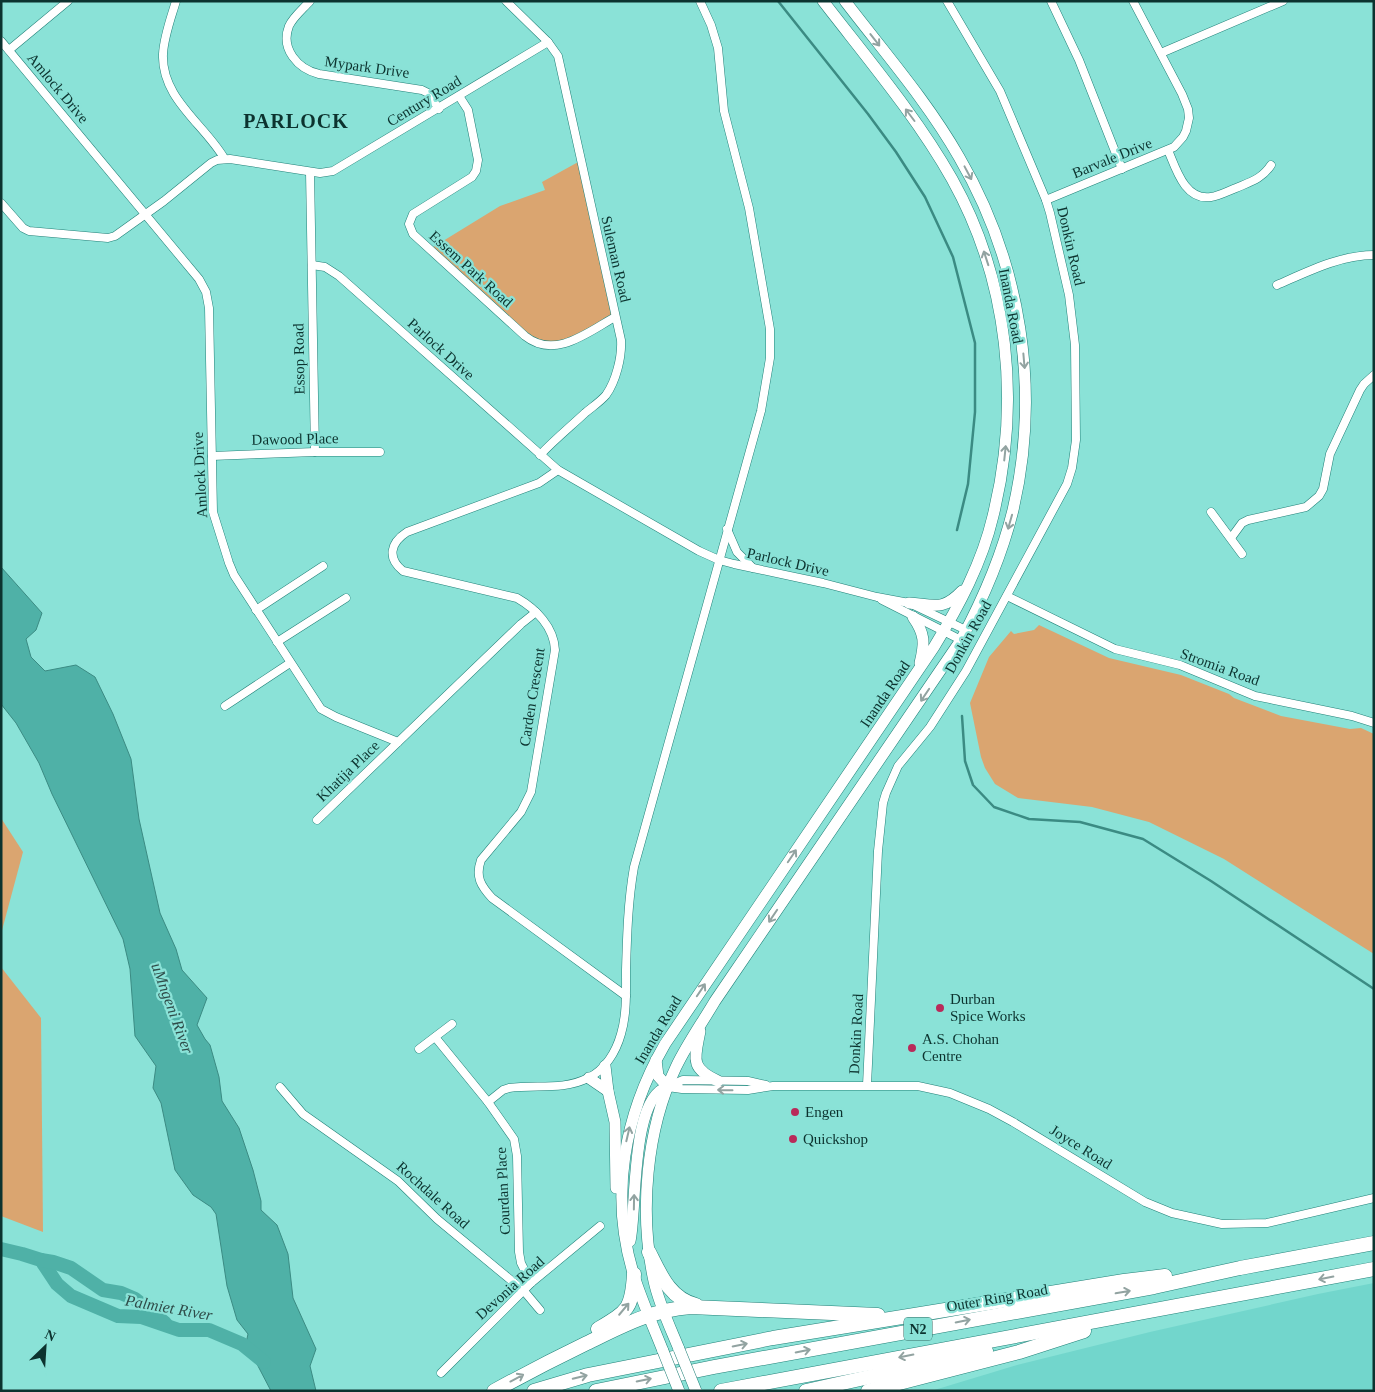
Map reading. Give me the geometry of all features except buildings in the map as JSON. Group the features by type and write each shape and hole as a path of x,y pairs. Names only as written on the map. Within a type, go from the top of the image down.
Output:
{"highway":[{"name":"Outer Ring Road","path":"596,1391 695,1371 1154,1287 1240,1268 1374,1243"},
{"path":"649,1252 673,1293 690,1304 706,1307"},
{"path":"534,1391 588,1375 764,1340 1124,1281 1240,1268"},
{"name":"N2","path":"721,1391 1374,1269"},
{"path":"541,1366 622,1314 632,1297 634,1274"},
{"path":"494,1391 648,1314 664,1310 706,1307 867,1315 916,1314"},
{"path":"868,1391 1019,1352 1161,1310"},
{"path":"806,1391 966,1355 1075,1334"}],"main road":[{"name":"Inanda Road","path":"679,1391 648,1314 628,1250 622,1196 624,1157 637,1102 656,1059 676,1027 947,626 968,585 993,517 1003,467 1006,440 1008,410 1003,331 995,290 981,243 952,180 923,133 823,1"},
{"name":"Inanda Road","path":"696,1391 654,1282 646,1222 648,1181 656,1130 668,1087 685,1050 702,1022 964,635 986,589 1013,511 1025,431 1026,384 1022,338 1015,298 991,218 959,156 919,97 846,1"},
{"path":"909,603 946,604 952,601 968,585"},
{"path":"914,617 920,627 924,644 917,672"},
{"path":"702,1022 697,1045 697,1064 702,1072 718,1081"},
{"path":"628,1250 632,1232 638,1147 648,1108 653,1098 660,1090 668,1087 658,1076 656,1059"},
{"path":"605,1066 615,1122 616,1204 623,1241 628,1250"},
{"path":"588,1078 608,1091"}],"street":[{"path":"9,50 68,1"},
{"path":"176,1 163,53 164,72 176,96 224,158"},
{"name":"Mypark Drive","path":"310,1 292,21 287,34 290,52 300,66 319,74 422,90 428,94 439,108"},
{"name":"Suleman Road","path":"506,1 556,52 621,340 621,351 614,379 607,394 540,455"},
{"path":"488,1102 503,1090 509,1088 555,1087 569,1085 588,1078 605,1066 621,1036 626,996 629,900 634,867 764,395 770,358 770,328 749,208 724,111 718,48 711,25 700,1"},
{"path":"947,1 1000,91 1046,200"},
{"path":"1051,1 1078,60 1122,169"},
{"name":"Barvale Drive","path":"1046,200 1168,150 1178,144 1188,126 1188,109 1182,94 1133,1"},
{"path":"1161,53 1283,1"},
{"name":"Amlock Drive","path":"1,41 199,279 206,292 209,308 213,512 229,562 242,589 321,709 398,742"},
{"name":"Century Road","path":"310,172 327,173 340,168 548,42"},
{"name":"Essem Park Road","path":"459,96 467,108 470,119 478,160 476,171 472,177 413,214 409,224 413,234 525,336 538,344 548,346 570,342 615,317"},
{"path":"1168,150 1183,183 1194,194 1201,197 1214,197 1258,179 1266,173 1271,165"},
{"path":"1,203 23,228 29,231 108,238 115,236 164,201 211,163 224,158 310,172 312,265"},
{"name":"Donkin Road","path":"867,1085 878,851 883,803 886,793 898,766 945,706 1066,484 1072,468 1075,453 1075,345 1069,295 1046,200"},
{"path":"1277,285 1351,258 1374,256"},
{"name":"Parlock Drive","path":"312,265 325,267 339,276 558,470 699,551 719,560 909,603 964,635"},
{"name":"Essop Road","path":"312,265 315,452"},
{"path":"1230,538 1242,523 1248,520 1306,507 1319,496 1323,489 1328,462 1333,448 1360,390 1374,375"},
{"name":"Dawood Place","path":"212,456 315,452 380,452"},
{"name":"Carden Crescent","path":"558,470 539,482 407,532 395,542 391,554 393,561 403,571 507,595 528,604 551,631 555,640 555,650 531,792 522,812 481,860 478,868 479,880 492,898 626,996"},
{"path":"1211,512 1242,554"},
{"path":"727,529 737,552 753,568"},
{"path":"256,610 323,566"},
{"name":"Stromia Road","path":"1006,596 1115,649 1180,665 1255,696 1352,716 1374,723"},
{"name":"Parlock Drive","path":"876,597 914,617 947,626"},
{"path":"277,642 346,598"},
{"path":"398,742 521,624 536,612"},
{"path":"225,706 290,663"},
{"name":"Khatija Place","path":"317,820 398,742"},
{"path":"419,1049 452,1024"},
{"name":"Courdan Place","path":"435,1037 488,1102 516,1144 521,1263 531,1284"},
{"name":"Joyce Road","path":"668,1087 683,1080 748,1082 773,1086"},
{"name":"Joyce Road","path":"668,1087 748,1090 773,1086 867,1085 918,1086 950,1092 1013,1122 1145,1202 1172,1213 1222,1224 1267,1223 1374,1198"},
{"name":"Rochdale Road","path":"280,1087 303,1114 398,1181 437,1219 524,1291 540,1310"},
{"name":"Devonia Road","path":"441,1373 531,1284 600,1226"}],"shaded area":[{"path":"580,161 615,317 581,334 556,343 537,342 430,249 500,206 545,190 542,182"},
{"path":"1039,625 1109,658 1181,675 1281,716 1350,729 1361,728 1374,734 1374,954 1224,859 1149,822 1092,807 1018,798 995,784 985,768 981,757 970,703 989,657 1011,631 1014,634 1034,630"},
{"path":"1,818 23,852 1,934"},
{"path":"1,967 41,1018 43,1232 1,1216"},
{"path":"1374,1283 1374,1391 931,1391 1017,1365 1150,1332"}],"water":[{"name":"uMngeni River","path":"1,567 42,613 36,630 26,639 31,657 45,671 76,665 95,677 113,714 131,759 139,819 160,913 176,949 182,970 207,998 197,1025 210,1045 219,1077 222,1101 239,1128 253,1170 261,1201 261,1210 277,1225 288,1254 293,1298 316,1349 310,1366 316,1391 271,1391 246,1343 248,1334 237,1320 227,1286 216,1214 211,1207 193,1195 175,1170 161,1103 153,1088 156,1066 135,1036 130,969 123,939 52,794 39,763 16,723 1,704"}],"waterway":[{"path":"778,1 896,152 925,197 953,257 975,343 975,412 968,484 957,530"},
{"path":"962,716 965,761 973,785 994,807 1029,819 1080,822 1143,839 1211,881 1374,989"},
{"name":"Palmiet River","path":"1,1249 41,1260 57,1284 71,1296 118,1316 141,1317 179,1330 209,1330 242,1344 264,1362"},
{"path":"41,1260 71,1268 103,1290 121,1293 135,1299 165,1323"}],"place":[{"name":"Durban Spice Works","path":"940,1008"},
{"name":"A.S. Chohan Centre","path":"912,1048"},
{"name":"Engen","path":"795,1112"},
{"name":"Quickshop","path":"793,1139"}],"district":[{"name":"PARLOCK","path":"296,121"}]}
